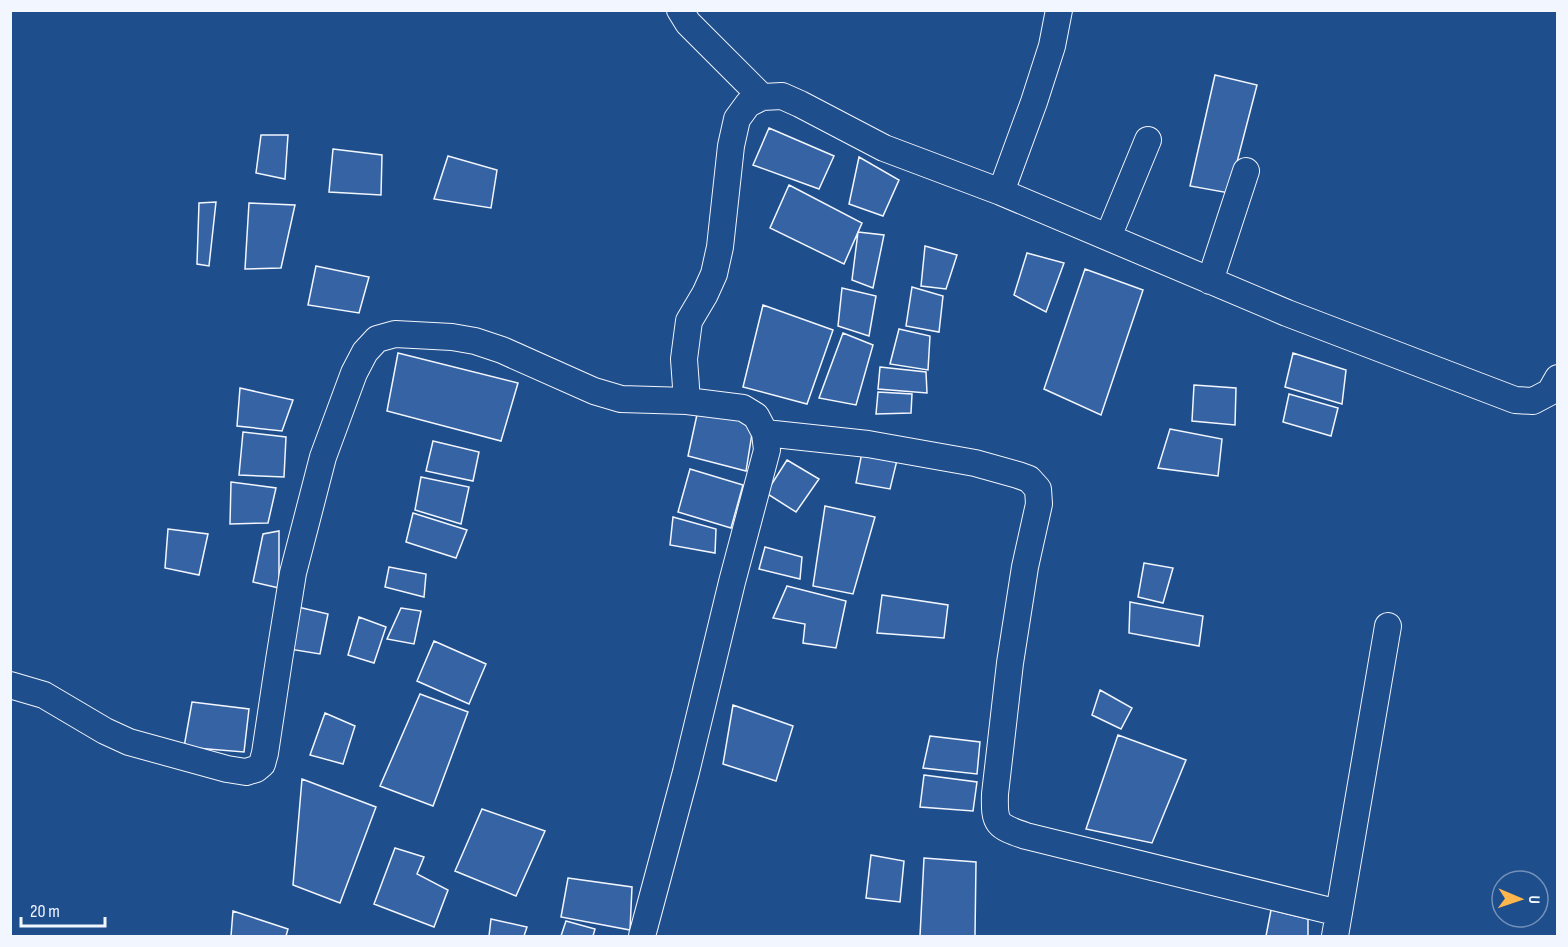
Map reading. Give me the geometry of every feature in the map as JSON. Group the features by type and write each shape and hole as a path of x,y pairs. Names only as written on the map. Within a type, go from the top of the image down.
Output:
{"street":[{"path":"680,10 688,23 762,97"},
{"path":"1001,192 1052,46 1059,10"},
{"path":"687,401 684,359 687,336 690,321 714,274 720,247 737,119 748,104 762,97 782,96 884,148 1001,192 1287,313 1515,400 1533,401 1550,392 1557,378"},
{"path":"1108,237 1148,140"},
{"path":"1210,281 1246,171"},
{"path":"10,685 44,695 105,731 129,742 227,769 246,772 262,764 266,753 293,573 323,457 354,373 365,351 377,339 395,334 452,337 475,341 502,350 594,391 621,399 687,401 743,408 756,416 765,432 767,450 642,936"},
{"path":"765,432 868,444 975,463 1029,479 1038,489 1039,504 1025,567 1014,640 994,813 999,824 1026,836 1337,925 1388,626"}],"building":[{"path":"1215,75 1257,85 1229,193 1190,186"},
{"path":"769,128 834,156 819,189 753,165"},
{"path":"261,135 288,135 285,179 256,173"},
{"path":"333,149 382,155 381,195 329,192"},
{"path":"448,156 497,170 491,208 434,199"},
{"path":"859,157 899,180 883,216 849,204"},
{"path":"789,185 862,223 844,264 770,228"},
{"path":"216,202 209,266 197,264 199,203"},
{"path":"249,203 295,205 281,268 245,269"},
{"path":"858,232 884,235 873,288 852,280"},
{"path":"925,246 957,255 946,289 921,286"},
{"path":"1027,253 1064,263 1046,312 1014,295"},
{"path":"316,266 369,277 359,313 308,305"},
{"path":"1085,269 1143,290 1101,415 1044,389"},
{"path":"912,287 943,296 939,332 906,326"},
{"path":"842,288 876,296 869,336 838,326"},
{"path":"763,305 833,330 807,404 743,387"},
{"path":"899,329 930,336 928,370 890,364"},
{"path":"843,333 873,345 856,405 819,398"},
{"path":"398,353 518,383 501,441 387,411"},
{"path":"1293,353 1346,370 1342,404 1285,387"},
{"path":"880,367 926,372 927,393 878,389"},
{"path":"1194,385 1236,388 1235,425 1192,421"},
{"path":"240,388 293,400 282,431 237,426"},
{"path":"878,392 912,394 911,413 876,414"},
{"path":"1289,394 1338,408 1331,436 1283,422"},
{"path":"698,410 754,421 746,471 688,456"},
{"path":"1170,429 1222,439 1218,476 1158,468"},
{"path":"243,432 286,437 284,477 239,475"},
{"path":"433,441 479,452 473,481 426,471"},
{"path":"863,447 899,452 890,489 856,483"},
{"path":"787,460 819,479 796,512 766,493"},
{"path":"690,469 743,485 731,528 678,512"},
{"path":"421,477 469,487 461,524 415,510"},
{"path":"231,482 276,488 268,523 230,524"},
{"path":"825,506 875,517 853,594 813,586"},
{"path":"413,513 467,530 456,558 406,542"},
{"path":"673,517 716,529 715,553 670,545"},
{"path":"168,529 208,534 199,575 165,568"},
{"path":"279,531 279,588 253,582 263,534"},
{"path":"765,547 802,557 800,579 759,569"},
{"path":"1144,563 1173,568 1163,603 1138,597"},
{"path":"389,567 426,574 424,597 385,587"},
{"path":"787,586 846,601 836,648 803,643 805,624 773,618"},
{"path":"882,595 948,605 944,638 877,633"},
{"path":"1130,602 1203,616 1199,646 1129,633"},
{"path":"298,607 328,614 320,654 289,649"},
{"path":"401,608 421,611 414,644 387,639"},
{"path":"359,617 386,627 374,663 348,655"},
{"path":"434,641 486,664 469,704 417,681"},
{"path":"1100,690 1132,708 1121,729 1092,715"},
{"path":"420,694 468,712 433,806 380,786"},
{"path":"192,702 249,709 244,752 184,747"},
{"path":"733,705 793,726 776,781 723,764"},
{"path":"325,713 355,726 343,764 310,755"},
{"path":"1118,735 1186,760 1152,843 1086,829"},
{"path":"930,736 980,742 977,774 923,768"},
{"path":"924,775 977,782 973,811 920,807"},
{"path":"302,779 376,807 340,903 293,885"},
{"path":"482,809 545,831 516,896 455,871"},
{"path":"395,848 424,857 417,874 448,890 434,927 374,904"},
{"path":"871,855 904,861 900,902 866,898"},
{"path":"924,858 976,862 975,936 920,936"},
{"path":"568,878 632,887 630,930 561,917"},
{"path":"1271,910 1308,919 1308,936 1266,936"},
{"path":"233,911 288,929 286,936 231,936"},
{"path":"491,919 527,927 524,936 489,936"},
{"path":"566,921 595,929 593,936 561,936"}]}
